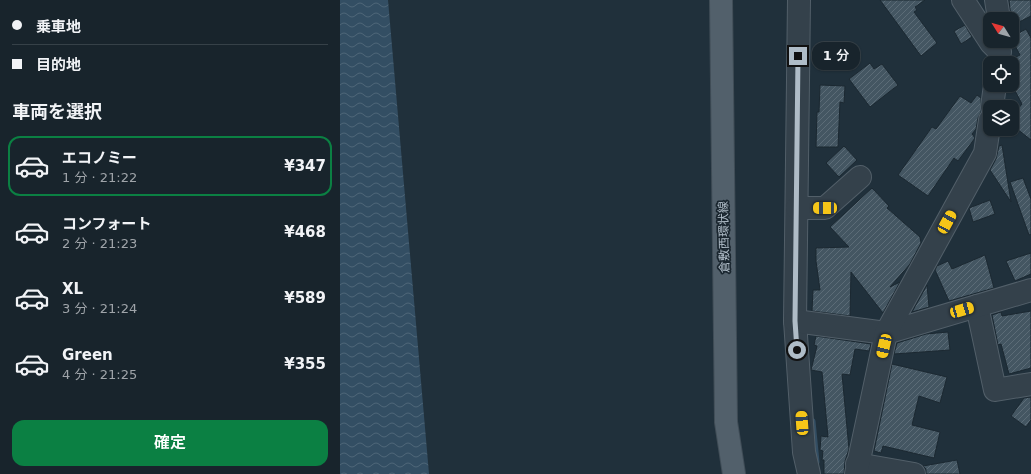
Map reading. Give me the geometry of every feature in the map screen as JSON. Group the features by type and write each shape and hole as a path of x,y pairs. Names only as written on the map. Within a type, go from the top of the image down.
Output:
{"main road":[{"name":"倉敷西環状線","path":"721,0 726,422 734,474"}],"street":[{"path":"799,0 803,208 802,322 804,452 809,474"},
{"path":"963,0 991,43 1000,52"},
{"path":"996,0 998,12"},
{"path":"914,474 857,469 886,333 985,152 988,136"},
{"path":"803,208 825,208 860,177"},
{"path":"802,322 886,333 1031,290"},
{"path":"977,306 995,390 1031,384"}],"water":[{"path":"340,0 388,0 429,474 340,474"}],"building":[{"path":"880,0 925,0 915,7 917,10 914,12 937,43 921,56"},
{"path":"1009,0 1031,0 1031,16 1019,22 1019,12 1010,12"},
{"path":"965,25 972,37 961,44 954,31"},
{"path":"1026,29 1031,38 1031,140 1019,131 1019,108 1022,104 1016,92 1019,92 1018,56 1020,55 1016,48 1019,48 1019,33"},
{"path":"870,63 874,69 882,64 898,85 870,107 849,79"},
{"path":"820,85 845,86 844,103 840,102 838,147 816,147 817,112 819,112"},
{"path":"977,95 981,98 981,112 976,129 972,134 975,138 958,161 954,158 928,196 898,175 932,127 936,129 960,96 971,103"},
{"path":"1002,145 1011,202 990,170 996,159 999,146"},
{"path":"844,146 857,160 839,177 826,163"},
{"path":"1023,178 1031,199 1031,234 1029,235 1010,182"},
{"path":"872,188 889,206 887,208 920,237 921,243 910,264 890,287 900,282 883,313 851,272 850,316 812,311 813,290 820,290 816,261 816,248 849,247 830,227"},
{"path":"990,200 995,214 973,222 969,208"},
{"path":"1031,253 1031,274 1015,281 1006,261"},
{"path":"985,255 994,288 949,301 935,270 937,266 948,261 952,269"},
{"path":"927,285 929,307 912,312"},
{"path":"1031,311 1031,368 1009,374 1001,344 998,345 992,315 1001,312 1002,316"},
{"path":"948,332 950,350 894,354 897,343 926,334"},
{"path":"816,336 871,344 869,351 855,349 850,375 842,374 849,449 845,461 844,474 824,474 824,460 822,460 823,451 820,450 821,436 828,437 822,372 811,370 817,346 814,345"},
{"path":"892,364 947,377 940,403 919,396 912,425 940,432 934,458 883,446 881,453 874,451"},
{"path":"1031,397 1031,420 1026,427 1011,416 1024,398"},
{"path":"957,460 960,474 926,474 926,469 923,466"}],"waterway":[{"path":"813,421 817,462"}],"route":[{"path":"797,350 795,321 798,56"}]}
